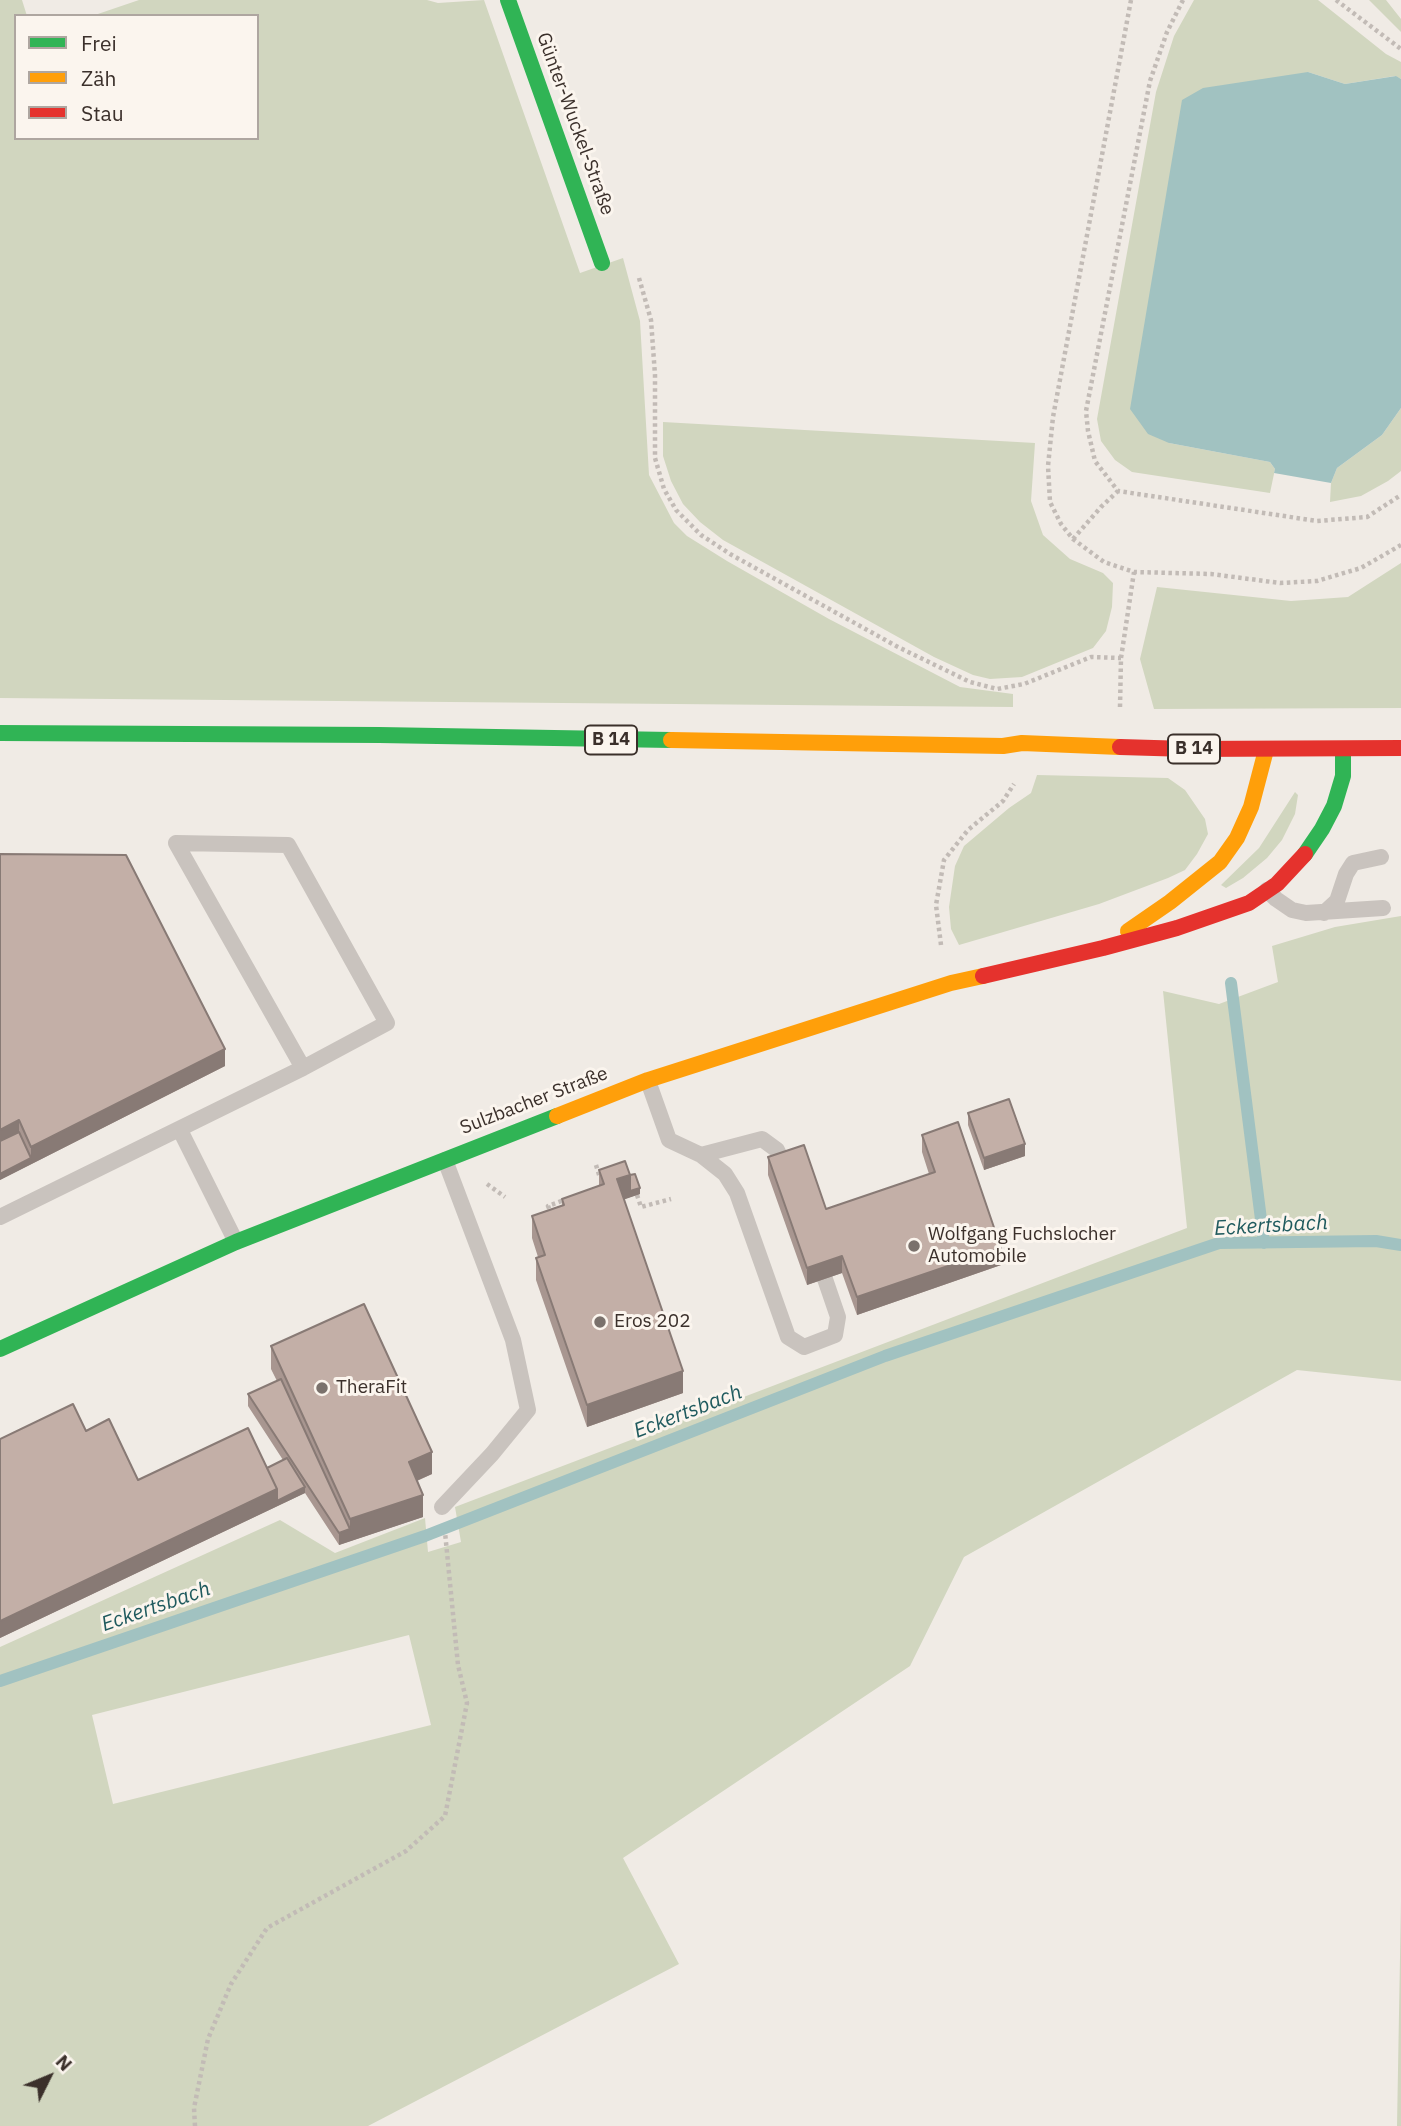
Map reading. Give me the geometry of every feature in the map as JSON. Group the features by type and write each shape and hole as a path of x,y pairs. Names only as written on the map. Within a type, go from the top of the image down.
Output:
{"street":[{"name":"Günter-Wuckel-Straße","path":"508,0 602,263"},
{"name":"B 14","path":"0,733 379,735 1003,746 1022,743 1266,750 1401,748"},
{"name":"Sulzbacher Straße","path":"0,1349 236,1242 648,1080 951,983 1103,948 1222,913 1248,902 1277,884 1301,859 1322,829 1342,783 1343,749"},
{"path":"1103,948 1170,902 1220,862 1237,838 1251,807 1266,750"}],"lane":[{"path":"0,1217 303,1068 387,1023 288,845 176,843 303,1068"},
{"path":"1324,913 1337,901 1346,874 1353,863 1381,857"},
{"path":"1267,890 1292,910 1312,914 1383,908"},
{"path":"648,1080 669,1140 701,1155 725,1174 737,1193 788,1337 804,1347 835,1335 838,1317 825,1279"},
{"path":"181,1132 236,1242"},
{"path":"701,1155 762,1139 777,1150 786,1168"},
{"path":"442,1507 492,1454 528,1410 513,1340 444,1159"}],"path":[{"path":"1130,0 1053,417 1048,466 1050,502 1061,524 1073,539 1104,562 1134,572 1211,573 1280,583 1317,580 1361,568 1401,545"},
{"path":"1183,0 1167,32 1150,82 1086,411 1095,461 1118,491 1317,521 1367,517 1401,495"},
{"path":"1336,0 1401,49"},
{"path":"638,273 651,320 655,375 655,458 664,489 676,510 701,535 730,554 898,647 970,682 997,689 1024,684 1091,657 1121,658"},
{"path":"1073,539 1118,491"},
{"path":"1122,747 1121,658 1134,572"},
{"path":"942,951 936,905 944,860 968,830 1003,801 1018,777"},
{"path":"596,1166 602,1182"},
{"path":"636,1195 641,1207 671,1199"},
{"path":"553,1217 548,1206 570,1198"},
{"path":"195,2126 194,2108 208,2039 231,1984 267,1928 406,1851 445,1816 467,1703 458,1665 448,1551"}],"green space":[{"path":"0,0 22,0 26,14 14,14 14,140 259,140 259,14 98,14 139,0 427,0 438,3 484,0 580,273 623,258 640,321 649,475 674,523 687,536 727,561 829,619 960,687 1013,694 1013,707 0,698"},
{"path":"1194,0 1318,0 1386,54 1401,62 1401,79 1395,76 1345,84 1308,72 1169,443 1270,462 1275,469 1270,493 1132,472 1115,460 1101,441 1097,419 1156,92 1174,36"},
{"path":"1369,0 1386,0 1401,19 1401,32"},
{"path":"1401,408 1401,471 1361,496 1330,502 1331,483 1337,468 1382,435"},
{"path":"663,422 1035,443 1031,501 1043,535 1070,559 1103,573 1113,583 1112,607 1106,631 1093,648 1022,677 990,679 973,675 934,657 723,540 700,522 683,504 671,481 663,456"},
{"path":"1401,563 1401,708 1154,709 1140,659 1157,587 1291,601 1348,597"},
{"path":"1037,775 1168,778 1185,790 1205,819 1208,834 1185,870 1168,878 1099,904 959,945 951,929 949,907 955,866 964,846 1031,793"},
{"path":"1295,792 1298,795 1295,814 1282,840 1267,858 1243,878 1226,888 1221,885 1259,848"},
{"path":"1401,916 1401,1381 1297,1370 964,1557 910,1666 623,1858 679,1964 368,2126 0,2126 0,1647 280,1520 335,1553 425,1518 428,1552 461,1542 455,1507 1187,1228 1163,991 1219,1004 1278,982 1272,946 1335,927","holes":["409,1635 431,1725 113,1804 92,1715"]},
{"path":"1401,1901 1401,2126 1397,2126"}],"water":[{"path":"1308,72 1345,84 1396,76 1401,79 1401,408 1382,435 1337,468 1331,483 1274,473 1275,469 1270,462 1169,443 1148,434 1130,409 1182,100 1203,88"}],"building":[{"path":"0,854 126,855 225,1049 31,1147 19,1120 0,1130"},
{"path":"1009,1099 1025,1144 984,1158 968,1113"},
{"name":"Wolfgang Fuchslocher Automobile","path":"958,1122 1001,1248 857,1297 842,1256 807,1268 768,1157 804,1145 826,1209 935,1172 922,1135"},
{"path":"19,1132 31,1158 0,1174 0,1141"},
{"path":"625,1161 630,1175 617,1179 683,1371 587,1405 536,1258 545,1255 532,1216 564,1205 562,1199 604,1184 599,1170"},
{"path":"635,1174 640,1188 630,1191 630,1175"},
{"path":"364,1304 432,1452 409,1462 423,1495 350,1519 271,1346"},
{"path":"281,1379 350,1529 339,1533 248,1394"},
{"path":"73,1404 86,1431 109,1419 138,1480 248,1428 277,1489 0,1621 0,1439"},
{"path":"287,1458 305,1487 277,1501 277,1489 267,1468"}],"waterway":[{"path":"1231,983 1264,1243"},
{"name":"Eckertsbach","path":"0,1681 425,1536 885,1356 1219,1243 1376,1241 1401,1245"}],"traffic: fast":[{"path":"508,0 602,263"},
{"path":"0,733 671,740"},
{"path":"1305,854 1334,806 1343,776 1343,749"},
{"path":"0,1349 236,1242 557,1116"}],"traffic: slow":[{"path":"671,740 1003,746 1022,743 1120,747"},
{"path":"1128,931 1220,862 1237,838 1251,807 1266,750"},
{"path":"557,1116 648,1080 951,983 983,976"}],"traffic: jam":[{"path":"1120,747 1401,748"},
{"path":"983,976 1177,928 1249,903 1277,884 1305,854"}],"place":[{"name":"Wolfgang Fuchslocher Automobile","path":"914,1246"},
{"name":"Eros 202","path":"600,1322"},
{"name":"TheraFit","path":"322,1388"}]}
